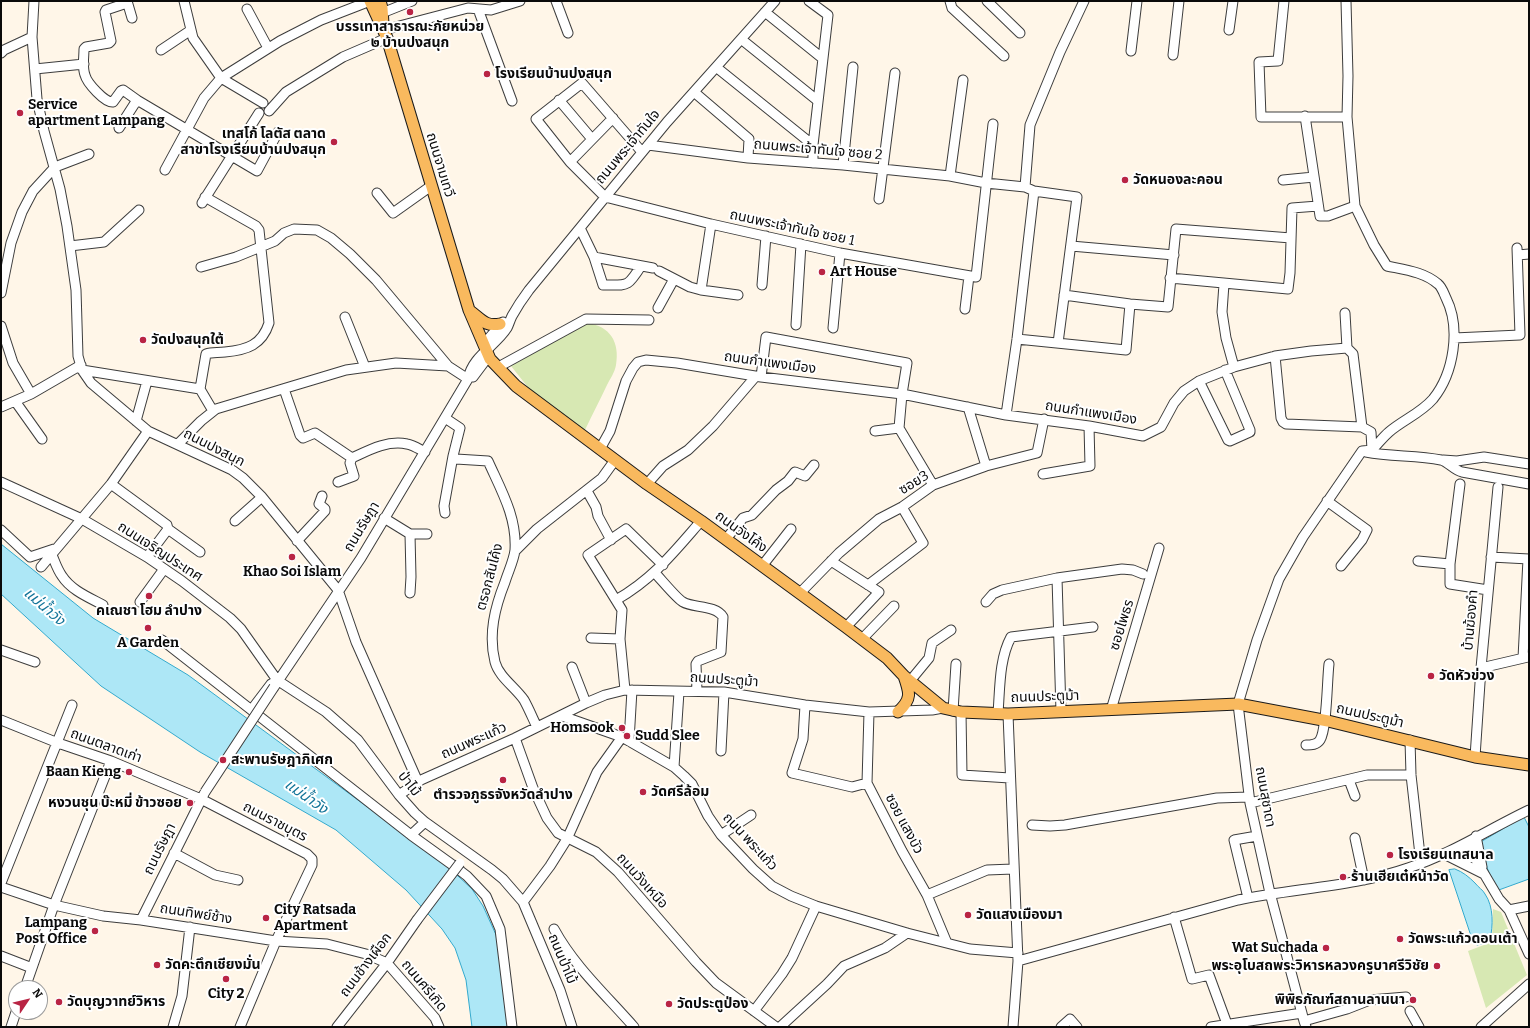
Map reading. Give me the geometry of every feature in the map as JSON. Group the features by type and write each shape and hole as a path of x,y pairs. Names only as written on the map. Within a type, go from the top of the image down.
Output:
{"main road":[{"name":"ถนนจามเทวี","path":"376,6 470,310 486,350"},
{"path":"470,310 485,323 491,326 500,324"},
{"name":"ถนนวังโค้ง","path":"486,350 495,355 512,377 516,386"},
{"name":"ถนนวังโค้ง","path":"486,350 490,359 516,386 647,484 701,521 846,627 887,658 907,678 952,710"},
{"path":"898,712 907,703 909,697 907,678"},
{"name":"ถนนประตูม้า","path":"952,710 1003,713 1061,712 1238,704 1324,720 1474,757 1529,765"}],"street":[{"path":"34,1 32,37 37,99 60,189 70,246 76,290 78,356 81,368"},
{"path":"184,1 193,38 222,78 263,103"},
{"path":"165,170 204,98 222,78 268,48 321,20 376,6 412,1"},
{"path":"270,111 286,92 385,32 468,8 491,10 520,1"},
{"path":"556,1 568,33"},
{"name":"ถนนพระเจ้าทันใจ","path":"486,350 507,328 511,317 529,290 642,152 774,1"},
{"path":"809,1 828,15 813,145 813,163"},
{"path":"950,1 952,8 1004,56"},
{"path":"987,1 1020,33"},
{"path":"1025,187 1030,125 1060,52 1084,1"},
{"path":"1131,51 1137,1"},
{"path":"1173,55 1179,1"},
{"path":"1229,30 1233,1"},
{"path":"1281,1 1278,61 1259,62 1261,117 1347,117"},
{"path":"1238,704 1257,640 1279,579 1303,537 1362,451 1372,450 1390,432 1424,407 1433,398 1441,386 1450,367 1454,338 1450,306 1440,285 1417,272 1387,266 1374,245 1355,206 1347,117 1348,76 1346,1"},
{"path":"132,18 127,2 106,10 105,12 111,41 109,43 86,47 84,50 86,78 103,98 113,102 123,90 137,100 256,171 278,132"},
{"path":"478,8 512,101"},
{"path":"247,9 268,48"},
{"path":"765,12 822,58"},
{"path":"161,50 191,30"},
{"path":"1,54 4,50 32,37"},
{"path":"741,39 818,101"},
{"path":"35,69 84,64"},
{"path":"716,67 813,145"},
{"path":"843,165 853,68"},
{"path":"879,199 895,73"},
{"path":"950,176 963,80"},
{"path":"605,197 570,162 536,119 582,83 642,152"},
{"path":"694,92 749,139 748,158"},
{"path":"119,128 137,100"},
{"path":"559,100 592,139"},
{"path":"213,411 200,389 206,354 246,348 258,342 265,335 269,323 259,230 256,226 204,200 259,113"},
{"path":"1305,116 1320,216 1328,216 1355,206"},
{"path":"570,162 612,118"},
{"path":"966,309 986,183 993,124"},
{"name":"ถนนพระเจ้าทันใจ ซอย 2","path":"648,145 748,158 843,165 950,176 986,183 1025,187 1034,191 1077,197 1058,343"},
{"path":"1,293 11,243 22,212 33,191 55,167 89,154"},
{"path":"1283,180 1314,177"},
{"path":"377,193 393,213 431,186"},
{"path":"1006,415 1017,339 1034,191"},
{"name":"ถนนพระเจ้าทันใจ ซอย 1","path":"605,197 711,224 840,253 972,277"},
{"path":"1170,278 1288,289 1292,238 1292,208 1318,206"},
{"path":"70,246 104,242 139,210"},
{"path":"701,290 711,224"},
{"path":"580,228 594,257 603,285 625,285 631,281 641,266"},
{"path":"201,267 236,257 262,247 294,229 317,230 331,238 350,254 376,280 448,366 468,379"},
{"path":"1064,295 1130,304 1168,307 1176,229 1292,238"},
{"path":"762,285 766,236"},
{"path":"796,324 801,244"},
{"path":"1071,246 1174,255"},
{"path":"1454,338 1520,335 1524,304 1518,252 1529,254"},
{"path":"834,328 840,253"},
{"path":"594,257 656,270 690,287 701,290 738,295"},
{"path":"658,308 674,279"},
{"path":"1199,381 1228,440 1230,441 1250,432 1229,369 1222,312 1224,284"},
{"path":"1017,339 1126,350 1130,304"},
{"path":"1345,314 1347,348 1353,354 1362,427"},
{"path":"345,317 365,367"},
{"name":"ถนนพระเจ้าทันใจ","path":"486,350 489,338 500,324 511,317"},
{"path":"502,365 586,319 649,320"},
{"path":"1,326 13,363 31,394"},
{"path":"647,484 663,466 688,450 713,426 758,377 766,337 907,363 899,428 933,485"},
{"name":"ถนนกำแพงเมือง","path":"600,449 610,431 626,380 638,362 646,360 677,363 758,377 902,394 1006,415 1044,419 1143,436 1154,432 1161,427 1174,403 1184,391 1199,381 1229,369 1275,356 1347,348"},
{"name":"ถนนรัษฎา","path":"141,920 203,796 276,683 361,558 468,379 469,373 486,350"},
{"path":"1275,356 1281,418 1283,422 1286,424 1362,427 1372,432 1372,450"},
{"path":"178,444 213,411 234,403 284,390 346,370 396,363 448,366"},
{"path":"1,407 31,394 81,368 147,381 200,389"},
{"name":"ถนนปงสนุก","path":"81,368 92,383 148,431 232,470 244,478 262,497 338,590"},
{"path":"136,421 147,381"},
{"path":"284,390 300,435 303,438 315,433 352,458"},
{"path":"15,401 42,439"},
{"path":"968,407 986,466"},
{"path":"445,418 460,428 453,456 444,506 445,512"},
{"name":"ซอย3","path":"800,593 831,561 879,519 902,507 933,485 986,466 1037,453 1044,419"},
{"path":"1042,474 1090,466 1089,426"},
{"path":"875,431 899,428"},
{"path":"41,566 111,484 148,431"},
{"path":"338,482 354,476 350,462 352,458 371,449 390,444 407,444 425,452"},
{"path":"1362,451 1381,455 1458,461 1484,457 1529,464"},
{"name":"ตรอกสันโค้ง","path":"453,456 456,459 488,461 507,502 514,524 515,551 503,586 493,624 492,640 495,662 499,672 524,701 537,727"},
{"path":"515,551 537,529 602,478 615,460"},
{"path":"1444,460 1455,470 1462,472 1529,484"},
{"path":"726,539 743,518 752,515 795,472 806,476 814,464"},
{"name":"ถนนเจริญประเทศ","path":"1,482 82,519 147,557 164,569 230,618 241,629 276,683"},
{"path":"111,484 167,525 168,529 200,552"},
{"path":"1460,484 1449,581 1451,585 1488,590"},
{"name":"บ้านฆ้องคำ","path":"1474,757 1498,487"},
{"path":"587,490 596,507 598,516 611,540"},
{"path":"297,541 325,511 325,509 319,504 322,496"},
{"path":"235,521 262,497"},
{"path":"1327,501 1367,530 1362,540 1341,566"},
{"path":"868,585 923,543 902,507"},
{"path":"384,518 410,534 427,534"},
{"path":"616,600 640,585 663,565 701,521"},
{"path":"147,557 168,529"},
{"path":"523,902 550,866 567,839 597,772 626,739 628,690 620,639 622,610 588,555 626,529 663,565"},
{"path":"762,566 790,529"},
{"path":"1,530 30,557 53,552"},
{"path":"410,534 410,593"},
{"name":"ซอยไพธร","path":"1111,710 1159,548"},
{"path":"53,552 58,569 68,584 75,590 103,605"},
{"path":"1481,668 1526,658 1529,559 1491,556"},
{"path":"831,561 879,592 846,627"},
{"path":"1418,561 1450,564"},
{"path":"140,602 164,569"},
{"path":"986,602 993,594 1002,590 1057,578 1122,569 1133,570 1143,574"},
{"path":"654,572 682,602 705,607 722,614 721,652 698,661 696,664 697,691"},
{"path":"1057,578 1061,712"},
{"path":"338,590 356,642 418,782"},
{"path":"862,639 894,606"},
{"path":"1013,1027 1018,957 1010,778 1003,713 1003,665 1006,648 1011,637 1093,627"},
{"path":"907,678 929,658 932,643 951,630"},
{"path":"592,638 620,639"},
{"path":"162,640 412,835 467,876 486,896 500,929 512,1027"},
{"path":"1,650 35,662"},
{"path":"956,664 952,710 962,776 1010,778"},
{"path":"1306,744 1312,745 1319,741 1324,720 1329,664"},
{"path":"572,667 586,703"},
{"path":"252,709 271,684 276,683"},
{"name":"ป่าไม้","path":"276,683 326,712 358,740 399,795 415,813 425,822 503,879 523,902"},
{"name":"ถนนประตูม้า","path":"562,716 605,695 628,690 724,692 805,705 869,712 952,710"},
{"path":"674,768 679,692"},
{"path":"721,751 724,692"},
{"name":"ถนนสุชาดา","path":"1238,704 1249,800 1270,893 1304,1021"},
{"path":"1,883 72,705"},
{"path":"805,705 803,739 792,773 852,787 867,784"},
{"name":"ซอย แสงบัว","path":"869,712 867,784 927,895 947,943"},
{"name":"ถนนพระแก้ว","path":"399,795 418,782 562,716"},
{"name":"ถนน พระแก้ว","path":"562,716 626,739 674,768 692,784 708,816 721,835 753,869 772,886 791,896 816,906 907,933 970,949 1018,957"},
{"name":"ถนนตลาดเก่า","path":"1,720 58,743 203,796 224,812"},
{"name":"ถนนวังเหนือ","path":"515,738 547,818 558,833 567,839 596,852 618,872 716,983 776,1027"},
{"path":"1410,740 1411,775 1421,864"},
{"path":"28,980 54,905 110,761"},
{"path":"1032,826 1065,825 1217,798 1249,800 1349,780 1366,775 1411,775"},
{"path":"1349,780 1355,796"},
{"path":"1018,957 1270,893 1364,880 1407,869 1444,854 1476,836 1529,811"},
{"name":"ถนนราชบุตร","path":"224,812 307,854 312,859 312,866 276,941"},
{"path":"721,835 751,815"},
{"path":"412,835 425,822"},
{"path":"1248,898 1234,840 1257,836"},
{"path":"1466,853 1476,836"},
{"path":"1476,836 1484,874"},
{"path":"1355,838 1364,880"},
{"name":"ถนนช้างเผือก","path":"337,1027 387,963 468,852"},
{"path":"174,853 215,875 238,880"},
{"path":"1444,854 1466,853"},
{"path":"1466,853 1484,874 1499,899 1509,910 1529,954"},
{"path":"1444,854 1484,874"},
{"path":"927,895 987,870 1013,869"},
{"name":"ถนนทิพย์ช้าง","path":"1,887 54,905 103,916 190,927 276,941 327,944 366,954 387,963"},
{"name":"ถนนป่าไม้","path":"523,902 560,990 572,1027"},
{"path":"754,1011 792,958 816,906"},
{"path":"1509,910 1529,906"},
{"path":"1174,917 1192,979 1209,975 1227,1024"},
{"path":"173,1027 182,996 190,927"},
{"path":"554,929 559,939 576,963 634,1027"},
{"path":"780,1027 827,984 844,966 885,948 907,933"},
{"path":"240,1027 276,941"},
{"path":"1,956 32,968"},
{"name":"ถนนศรีเกิด","path":"387,963 435,1018 439,1027"},
{"path":"1481,1027 1529,984"},
{"path":"1211,1027 1227,1024 1304,1021 1347,1010 1370,1000 1406,997"},
{"path":"1410,1011 1418,1027"},
{"path":"1061,1027 1070,1019 1077,1027"}],"green space":[{"path":"587,323 602,328 612,336 615,342 617,357 614,373 585,430 531,391 511,366"},
{"path":"1493,909 1501,912 1527,975 1486,1008 1468,951 1492,942"}],"water":[{"name":"แม่น้ำวัง","path":"1,544 93,618 188,675 445,864 472,889 483,906 497,937 509,1027 472,1027 466,980 455,948 442,929 406,890 336,830 200,752 101,686 1,594"},
{"path":"1524,817 1529,827 1529,879 1496,891 1478,844"},
{"path":"1455,869 1470,879 1483,891 1488,899 1492,917 1492,929 1490,940 1485,943 1477,945 1473,942 1449,870"}],"place":[{"name":"บรรเทาสาธารณะภัยหน่วย ๒ บ้านปงสนุก","path":"410,12"},
{"name":"โรงเรียนบ้านปงสนุก","path":"487,74"},
{"name":"Service apartment Lampang","path":"20,113"},
{"name":"เทสโก้ โลตัส ตลาด สาขาโรงเรียนบ้านปงสนุก","path":"334,142"},
{"name":"วัดหนองละคอน","path":"1125,180"},
{"name":"Art House","path":"822,272"},
{"name":"วัดปงสนุกใต้","path":"143,340"},
{"name":"Khao Soi Islam","path":"292,557"},
{"name":"คเณชา โฮม ลำปาง","path":"149,596"},
{"name":"A Garden","path":"148,628"},
{"name":"วัดหัวข่วง","path":"1431,676"},
{"name":"Homsook","path":"622,728"},
{"name":"Sudd Slee","path":"627,736"},
{"name":"สะพานรัษฎาภิเศก","path":"223,760"},
{"name":"Baan Kieng","path":"129,772"},
{"name":"ตำรวจภูธรจังหวัดลำปาง","path":"503,780"},
{"name":"วัดศรีล้อม","path":"643,792"},
{"name":"หงวนชุน บ๊ะหมี่ ข้าวซอย","path":"190,803"},
{"name":"โรงเรียนเทสนาล","path":"1390,855"},
{"name":"ร้านเฮียเต๋หน้าวัด","path":"1343,877"},
{"name":"วัดแสงเมืองมา","path":"968,915"},
{"name":"City Ratsada Apartment","path":"266,918"},
{"name":"Lampang Post Office","path":"95,931"},
{"name":"วัดพระแก้วดอนเต้า","path":"1400,939"},
{"name":"Wat Suchada","path":"1326,948"},
{"name":"วัดคะตึกเชียงมั่น","path":"157,965"},
{"name":"พระอุโบสถพระวิหารหลวงครูบาศรีวิชัย","path":"1437,966"},
{"name":"City 2","path":"226,979"},
{"name":"พิพิธภัณฑ์สถานลานนา","path":"1413,1000"},
{"name":"วัดบุญวาทย์วิหาร","path":"59,1002"},
{"name":"วัดประตูป่อง","path":"669,1004"}]}
